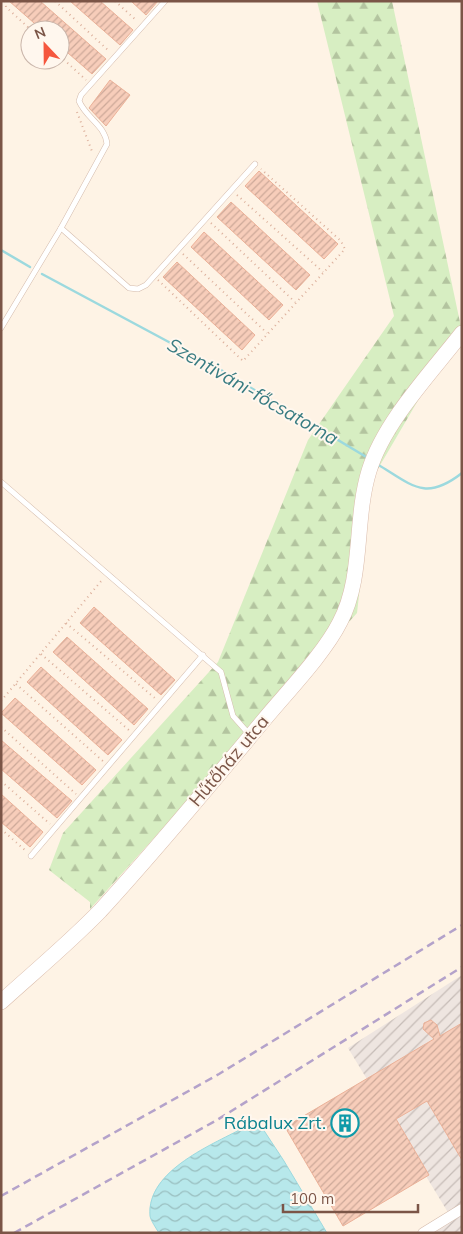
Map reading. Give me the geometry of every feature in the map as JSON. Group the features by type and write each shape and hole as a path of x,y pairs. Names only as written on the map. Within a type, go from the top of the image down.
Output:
{"street":[{"name":"Hűtőház utca","path":"1,1002 99,911 251,736 329,640 347,609 352,588 361,508 369,471 379,448 399,415 462,333"},
{"path":"423,1233 462,1209"}],"lane":[{"path":"1,328 61,228 108,144 106,134 83,111 79,101 81,95 165,1"},
{"path":"61,228 129,288 138,289 154,276 255,164"},
{"path":"1,482 221,672 234,716 251,736"},
{"path":"31,856 203,655"}],"path":[{"path":"6,1 6,7 20,20"},
{"path":"55,1 116,57"},
{"path":"115,1 143,26"},
{"path":"70,65 91,84"},
{"path":"79,101 76,108 78,118 93,155 93,169"},
{"path":"154,276 243,361 324,272 344,249 341,241 255,164"},
{"path":"232,190 324,272"},
{"path":"205,218 296,302"},
{"path":"178,249 268,333"},
{"path":"1,701 107,574"},
{"path":"66,624 161,704"},
{"path":"41,654 134,736"},
{"path":"16,684 108,766"},
{"path":"1,727 81,798"},
{"path":"1,781 55,828"},
{"path":"1,830 31,856"}],"shaded area":[{"path":"462,975 462,1233 429,1233 452,1219 348,1048"}],"green space":[{"path":"317,1 392,1 461,327 372,479 357,613 90,909 90,902 49,870 63,833 218,662 308,440 394,316"}],"water":[{"path":"247,1126 261,1126 327,1233 159,1233 150,1216 152,1200 159,1185 170,1172 185,1160"}],"building":[{"path":"9,1 40,1 62,20 31,20"},
{"path":"70,1 100,1 133,30 120,45"},
{"path":"131,1 158,1 146,15"},
{"path":"70,27 106,59 92,74 70,55"},
{"path":"110,80 130,95 106,126 89,108"},
{"path":"259,171 338,244 324,259 245,186"},
{"path":"231,202 310,275 296,290 217,217"},
{"path":"204,232 283,305 269,320 191,247"},
{"path":"177,262 255,335 242,350 163,277"},
{"path":"94,607 175,680 161,695 80,623"},
{"path":"67,637 148,709 134,725 53,652"},
{"path":"41,667 122,740 108,755 27,682"},
{"path":"15,698 96,770 82,785 1,713"},
{"path":"1,740 72,801 57,818 1,769"},
{"path":"1,794 43,832 30,847 1,822"},
{"name":"Rábalux Zrt.","path":"431,1020 437,1025 440,1036 462,1023 462,1160 427,1101 396,1119 429,1175 343,1226 285,1127 434,1039 423,1029 424,1023"}],"waterway":[{"name":"Szentiváni-főcsatorna","path":"1,250 30,267"},
{"name":"Szentiváni-főcsatorna","path":"42,274 221,370 368,458"},
{"name":"Szentiváni-főcsatorna","path":"377,464 410,484 428,488 438,487 462,473"}],"railway":[{"path":"1,1196 219,1074 462,925"},
{"path":"14,1233 217,1120 462,967"}],"place":[{"name":"Rábalux Zrt.","path":"345,1123"}]}
